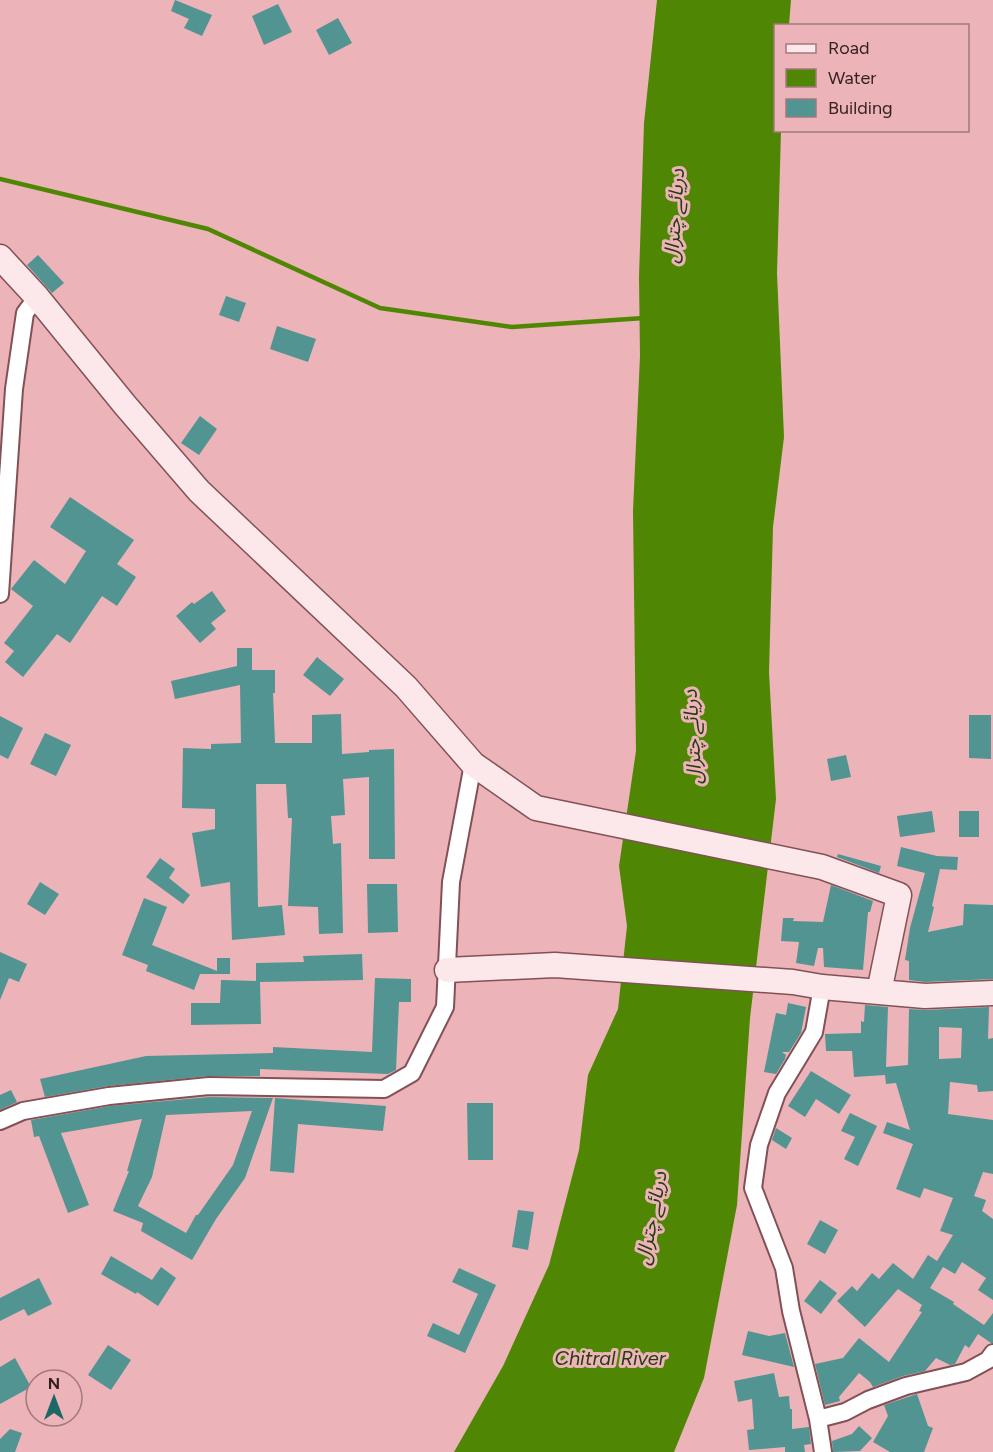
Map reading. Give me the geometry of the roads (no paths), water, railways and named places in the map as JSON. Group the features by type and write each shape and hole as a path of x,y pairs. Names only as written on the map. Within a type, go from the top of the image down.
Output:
{"street":[{"path":"0,257 37,297 199,491 406,687 473,764 536,808 822,867 899,895 879,992"},
{"path":"0,594 14,389 25,313 37,297"},
{"path":"0,1121 22,1111 110,1096 209,1086 384,1089 412,1073 445,1007 451,882 473,764"},
{"path":"447,970 555,965 793,982 822,987 926,996 993,993"},
{"path":"822,987 814,1032 777,1093 759,1145 753,1188 784,1268 791,1311 818,1419 823,1452"},
{"path":"818,1419 845,1412 868,1400 906,1386 966,1372 988,1359 993,1353"}],"water":[{"name":"Chitral River","path":"657,0 791,0 789,24 774,24 774,132 781,132 777,273 784,437 773,527 769,672 776,799 750,1018 737,1205 704,1378 674,1452 454,1452 503,1366 549,1265 579,1150 588,1075 618,1009 627,926 619,866 636,751 633,511 640,356 639,277 644,123"}],"waterway":[{"path":"0,179 208,229 380,308 512,327 644,318"}],"water label":[{"name":"دریائے چترال","path":"674,216"},
{"name":"دریائے چترال","path":"692,737"},
{"name":"دریائے چترال","path":"651,1218"}]}
